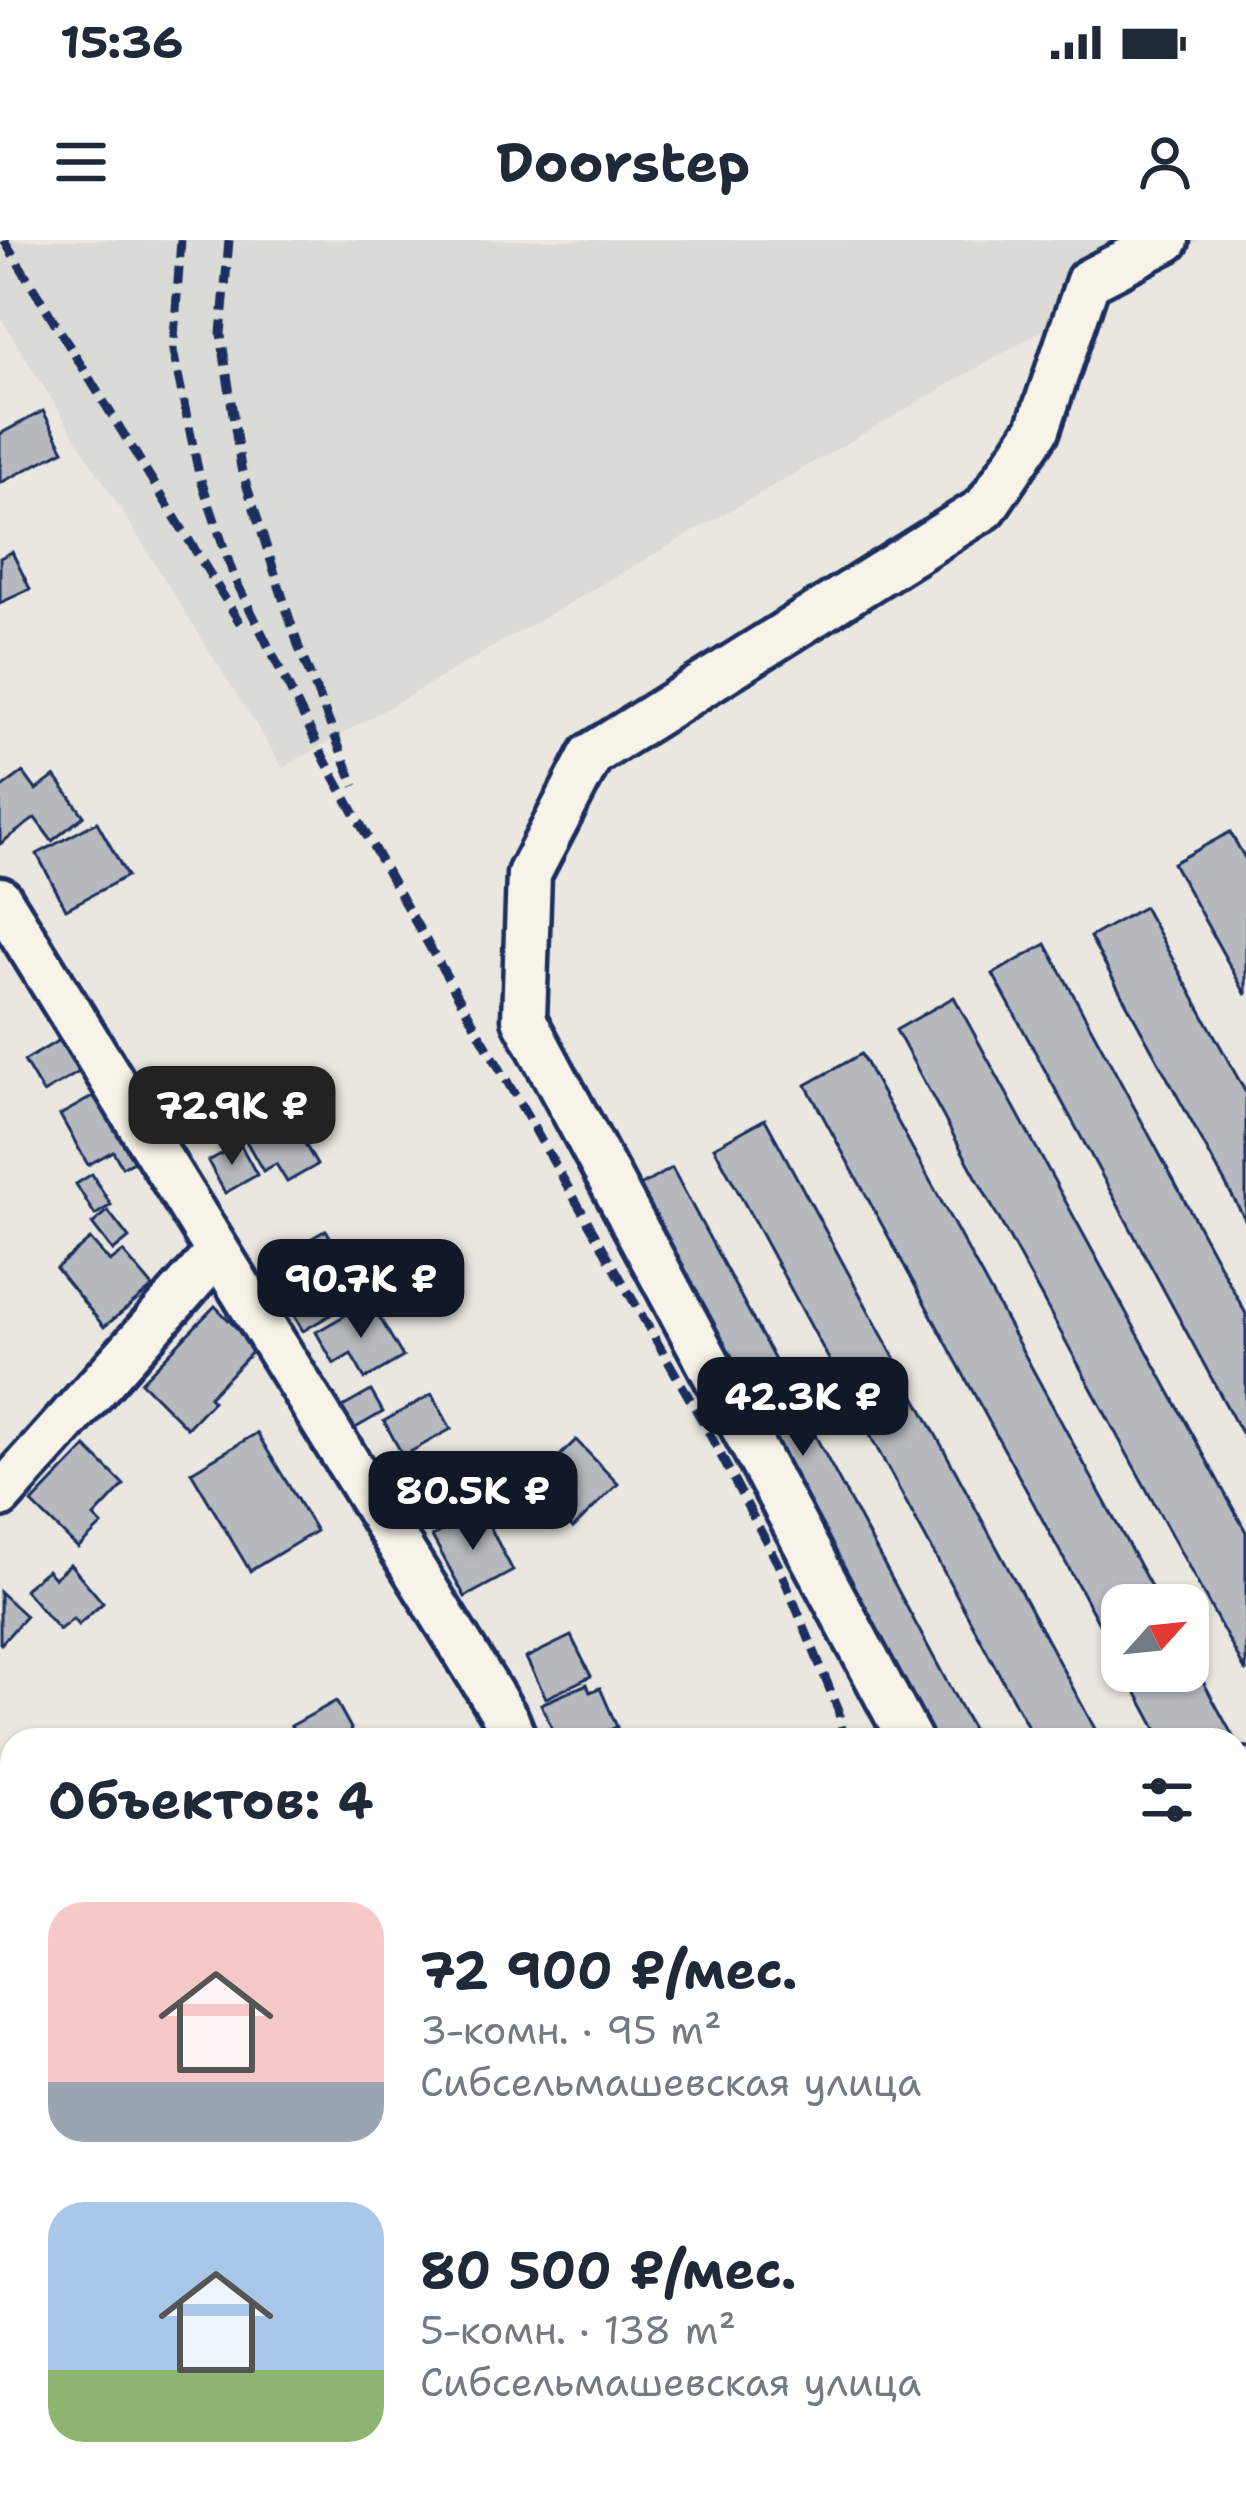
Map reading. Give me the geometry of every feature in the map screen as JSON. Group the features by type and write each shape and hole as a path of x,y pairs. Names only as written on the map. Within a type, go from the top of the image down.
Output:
{"street":[{"path":"904,1728 524,1019 530,874 591,755 985,508 1038,429 1088,281 1167,240"},
{"path":"0,899 510,1728"},
{"path":"0,1496 217,1253"}],"shaded area":[{"path":"0,240 1199,240 283,768 0,317"}],"building":[{"path":"43,411 64,450 0,483 0,434"},
{"path":"12,552 30,589 0,603 0,558"},
{"path":"23,772 36,790 55,776 84,816 52,841 35,818 0,844 0,789"},
{"path":"97,822 127,876 66,909 37,854"},
{"path":"1230,832 1246,860 1246,995 1173,863"},
{"path":"1144,907 1246,1093 1246,1221 1090,937"},
{"path":"1046,944 1246,1314 1246,1442 993,974"},
{"path":"954,997 1246,1532 1246,1672 1209,1604 1209,1584 1198,1584 896,1030"},
{"path":"66,1036 86,1068 43,1093 24,1061"},
{"path":"861,1054 1150,1584 1101,1584 1101,1627 806,1085"},
{"path":"99,1093 137,1159 122,1167 113,1151 88,1165 60,1115"},
{"path":"285,1109 317,1165 287,1182 276,1164 263,1171 242,1134"},
{"path":"765,1119 1095,1728 1029,1728 714,1147"},
{"path":"240,1144 257,1175 225,1193 208,1161"},
{"path":"672,1168 972,1728 922,1728 633,1190"},
{"path":"92,1174 111,1205 95,1215 76,1184"},
{"path":"108,1211 129,1238 113,1251 92,1224"},
{"path":"326,1230 364,1295 303,1331 265,1265"},
{"path":"90,1239 110,1262 123,1252 153,1287 104,1327 56,1268"},
{"path":"370,1301 403,1357 365,1379 351,1354 334,1364 316,1332"},
{"path":"215,1306 256,1348 187,1428 141,1382"},
{"path":"371,1391 383,1412 352,1430 339,1409"},
{"path":"432,1394 451,1429 403,1456 384,1421"},
{"path":"257,1433 316,1531 250,1571 191,1472"},
{"path":"576,1440 618,1484 573,1528 531,1484"},
{"path":"86,1447 124,1485 94,1517 102,1525 78,1548 32,1503"},
{"path":"481,1510 513,1571 465,1597 432,1536"},
{"path":"70,1564 103,1603 78,1625 73,1619 59,1630 24,1589 47,1570 54,1578"},
{"path":"0,1592 26,1616 1,1644 0,1643"},
{"path":"571,1636 591,1676 546,1698 526,1658"},
{"path":"587,1684 590,1692 600,1688 617,1727 552,1728 541,1704"},
{"path":"1136,1692 1209,1692 1228,1728 1156,1728"},
{"path":"336,1701 351,1728 292,1728"}],"railway":[{"path":"4,240 240,623"},
{"path":"181,240 173,351 199,474 234,577 326,762 706,1427 778,1564 842,1728"},
{"path":"229,240 221,334 241,468 299,648 355,786"}]}
